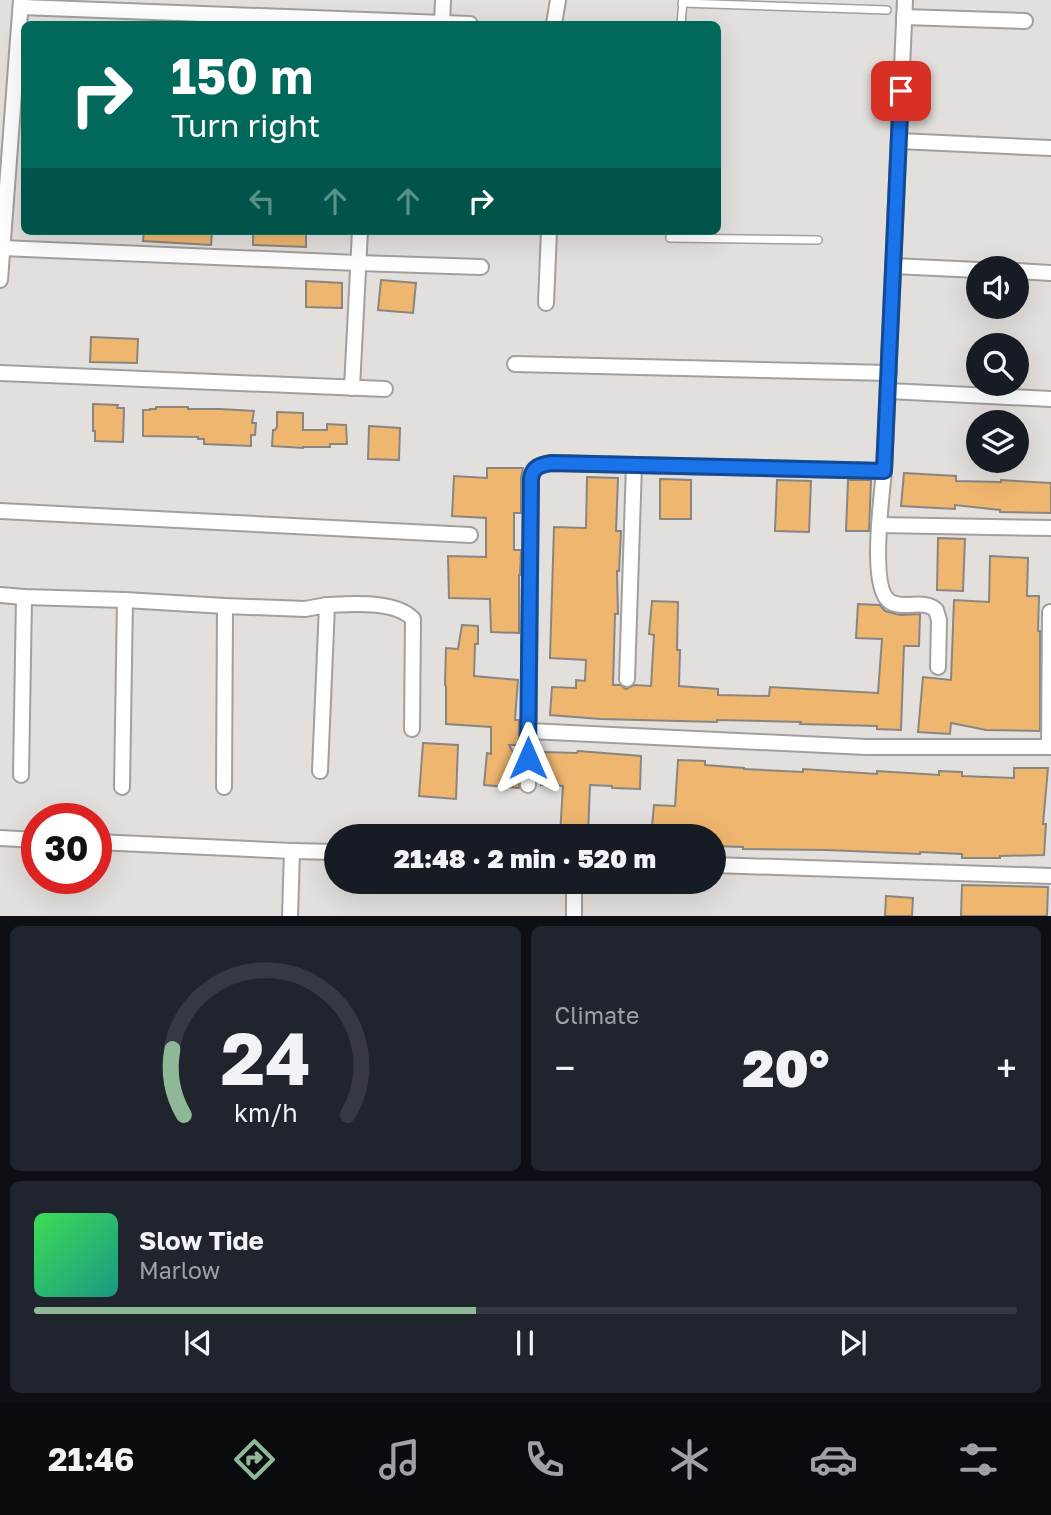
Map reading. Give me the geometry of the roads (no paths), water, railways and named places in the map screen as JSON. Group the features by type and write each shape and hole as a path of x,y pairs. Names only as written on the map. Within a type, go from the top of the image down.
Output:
{"street":[{"path":"246,20 247,0"},
{"path":"442,21 443,0"},
{"path":"554,21 558,0"},
{"path":"905,0 888,391 879,525 879,582 885,596 895,604 929,605 936,610 939,620 938,667"},
{"path":"0,280 3,208 18,129 15,77 21,3 246,20 311,21"},
{"path":"904,17 1025,21"},
{"path":"0,76 15,77"},
{"path":"899,141 1051,148"},
{"path":"352,388 360,235"},
{"path":"546,303 548,235"},
{"path":"2,248 481,267"},
{"path":"893,266 966,269"},
{"path":"1029,272 1051,273"},
{"path":"515,364 888,373"},
{"path":"0,373 385,389"},
{"path":"888,391 1051,399"},
{"path":"528,785 532,471 538,466 551,463 884,471"},
{"path":"627,679 634,465"},
{"path":"0,511 470,535"},
{"path":"879,525 1051,528"},
{"path":"0,595 305,609 327,605 367,604 399,610 413,619 414,624 412,729"},
{"path":"21,775 24,597"},
{"path":"122,787 125,600"},
{"path":"320,771 327,605"},
{"path":"224,787 225,606"},
{"path":"529,731 866,747 1050,747 1050,612"},
{"path":"0,838 21,839"},
{"path":"112,843 324,852"},
{"path":"290,916 292,851"},
{"path":"726,864 1051,876"},
{"path":"574,894 574,916"}],"lane":[{"path":"681,21 682,2 887,10"},
{"path":"670,235 670,238 818,240"}]}
